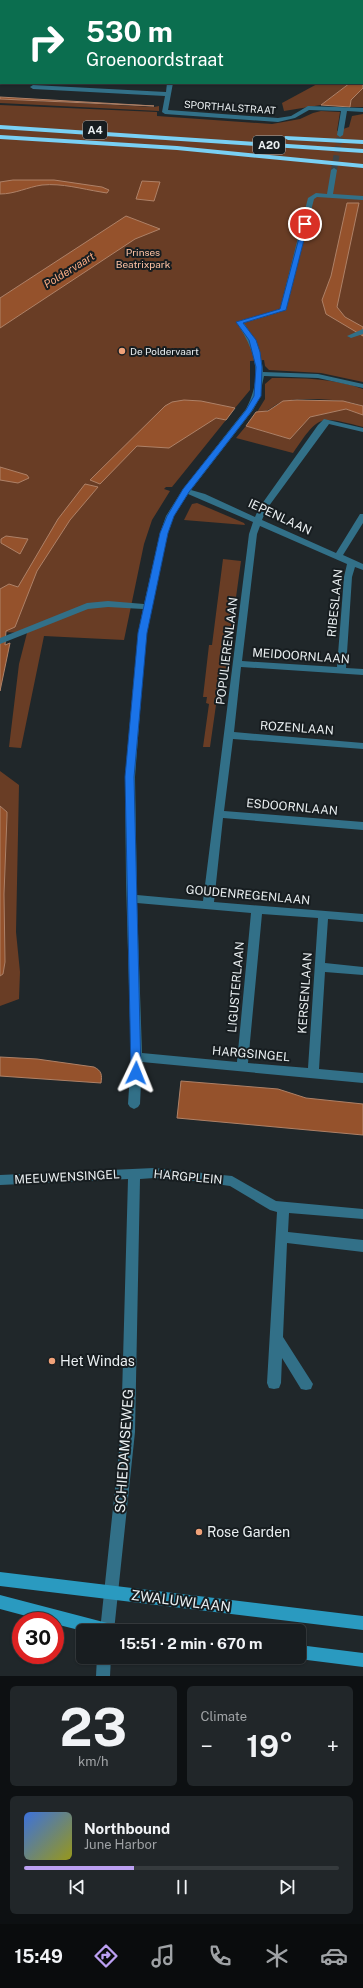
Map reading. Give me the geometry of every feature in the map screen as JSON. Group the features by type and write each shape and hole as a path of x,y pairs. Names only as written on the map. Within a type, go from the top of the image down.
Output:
{"highway":[{"name":"A20","path":"0,127 176,136 363,151"},
{"path":"176,136 363,142"},
{"name":"A20","path":"0,137 363,159"},
{"name":"A20","path":"175,148 363,166"}],"main road":[{"name":"ZWALUWLAAN","path":"0,1579 76,1590 111,1592 363,1623"},
{"path":"0,1602 82,1624"},
{"path":"306,1653 363,1660"}],"street":[{"path":"33,87 167,94 170,84"},
{"name":"SPORTHALSTRAAT","path":"167,94 165,112 278,120 293,117 308,108 363,110"},
{"path":"340,135 344,110"},
{"path":"330,195 334,170"},
{"path":"134,1104 137,1057 130,777 142,633 164,533 170,516 186,491 254,404 258,396 259,363 254,344 240,322 283,310 311,198 316,195 330,195 363,198"},
{"path":"351,336 363,331"},
{"path":"259,374 318,376 363,386"},
{"name":"POPULIERENLAAN","path":"208,905 253,534 262,510 327,421 363,430"},
{"name":"IEPENLAAN","path":"186,491 239,512 257,522 363,567"},
{"name":"RIBESLAAN","path":"338,556 363,516"},
{"name":"RIBESLAAN","path":"341,670 348,577 352,562"},
{"path":"3,640 87,606 108,604 148,607"},
{"name":"MEIDOORNLAAN","path":"237,664 363,672"},
{"name":"ROZENLAAN","path":"229,736 363,746"},
{"name":"ESDOORNLAAN","path":"219,814 363,826"},
{"name":"GOUDENREGENLAAN","path":"132,899 363,918"},
{"name":"LIGUSTERLAAN","path":"242,1066 257,909"},
{"name":"KERSENLAAN","path":"313,1073 323,915"},
{"path":"319,967 363,971"},
{"name":"HARGSINGEL","path":"137,1057 363,1078"},
{"name":"MEEUWENSINGEL","path":"0,1180 134,1174"},
{"name":"HARGPLEIN","path":"134,1174 195,1176 232,1182 274,1206 363,1214"},
{"name":"SCHIEDAMSEWEG","path":"109,1624 128,1432 134,1174"},
{"path":"274,1383 283,1206"},
{"path":"281,1237 363,1246"},
{"path":"276,1338 306,1384"},
{"path":"103,1676 104,1664"}],"green space":[{"path":"317,84 349,84 321,105 284,111 282,103"},
{"path":"363,88 363,107 350,107 351,100"},
{"path":"0,99 154,107 159,106 159,111 0,103"},
{"name":"Prinses Beatrixpark","path":"0,105 157,112 157,116 272,124 300,119 321,111 340,112 337,131 349,127 352,116 363,114 363,382 321,373 269,370 265,366 264,360 250,361 250,390 235,408 220,405 210,421 216,418 226,420 172,487 166,487 164,489 170,491 152,520 144,544 124,640 44,636 21,748 9,747 19,664 27,633 0,632"},
{"path":"272,378 318,379 352,385 363,389 363,406 336,400 302,399 281,402 268,410 257,412 265,399 265,384"},
{"path":"346,409 363,415 363,427 337,421 321,421 309,431 293,453 236,438 246,426 290,439 310,417"},
{"path":"197,503 244,523 245,525 184,520 192,504"},
{"path":"223,559 241,561 226,670 220,677 210,747 203,747 209,704 206,703 207,697 203,697 209,645 212,645"},
{"path":"0,771 19,785 16,932 20,972 19,999 0,1006 0,976 3,974 5,962 4,894 7,812 0,806"}],"water":[{"path":"349,84 363,84 363,88 351,100 350,107 321,105"},
{"path":"0,97 154,106 0,99"},
{"path":"13,180 54,180 102,187 109,190 107,193 57,185 42,185 11,193 0,194 0,182"},
{"path":"142,181 160,182 154,201 136,199"},
{"path":"347,203 359,203 337,307 345,317 363,327 363,336 326,314 322,300 331,276"},
{"name":"Poldervaart","path":"126,216 160,229 135,239 0,328 0,298"},
{"path":"184,400 201,401 235,408 226,420 216,418 169,448 137,446 100,484 90,480 165,406 172,402"},
{"path":"283,401 343,401 363,406 363,415 346,409 310,417 290,439 246,426 256,412 268,411"},
{"path":"0,467 27,475 29,478 18,483 0,480"},
{"path":"85,484 98,487 70,520 37,571 15,627 6,631 5,645 10,643 0,691 0,589 9,584 18,587 58,519"},
{"path":"6,536 28,539 20,554 1,543 1,539"},
{"path":"0,806 7,812 7,816 4,894 5,962 3,974 0,976"},
{"path":"0,1057 37,1059 94,1067 99,1070 101,1074 101,1083 0,1076"},
{"path":"181,1081 278,1089 306,1098 363,1104 363,1135 177,1118"}],"tunnel":[{"path":"334,170 340,135"}],"place":[{"name":"De Poldervaart","path":"122,351"},
{"name":"Het Windas","path":"52,1361"},
{"name":"Rose Garden","path":"199,1532"}],"route":[{"path":"136,1073 137,1057 131,882 130,777 142,633 164,533 170,516 186,491 254,404 258,396 259,363 252,340 240,322 283,310 305,224"}]}
